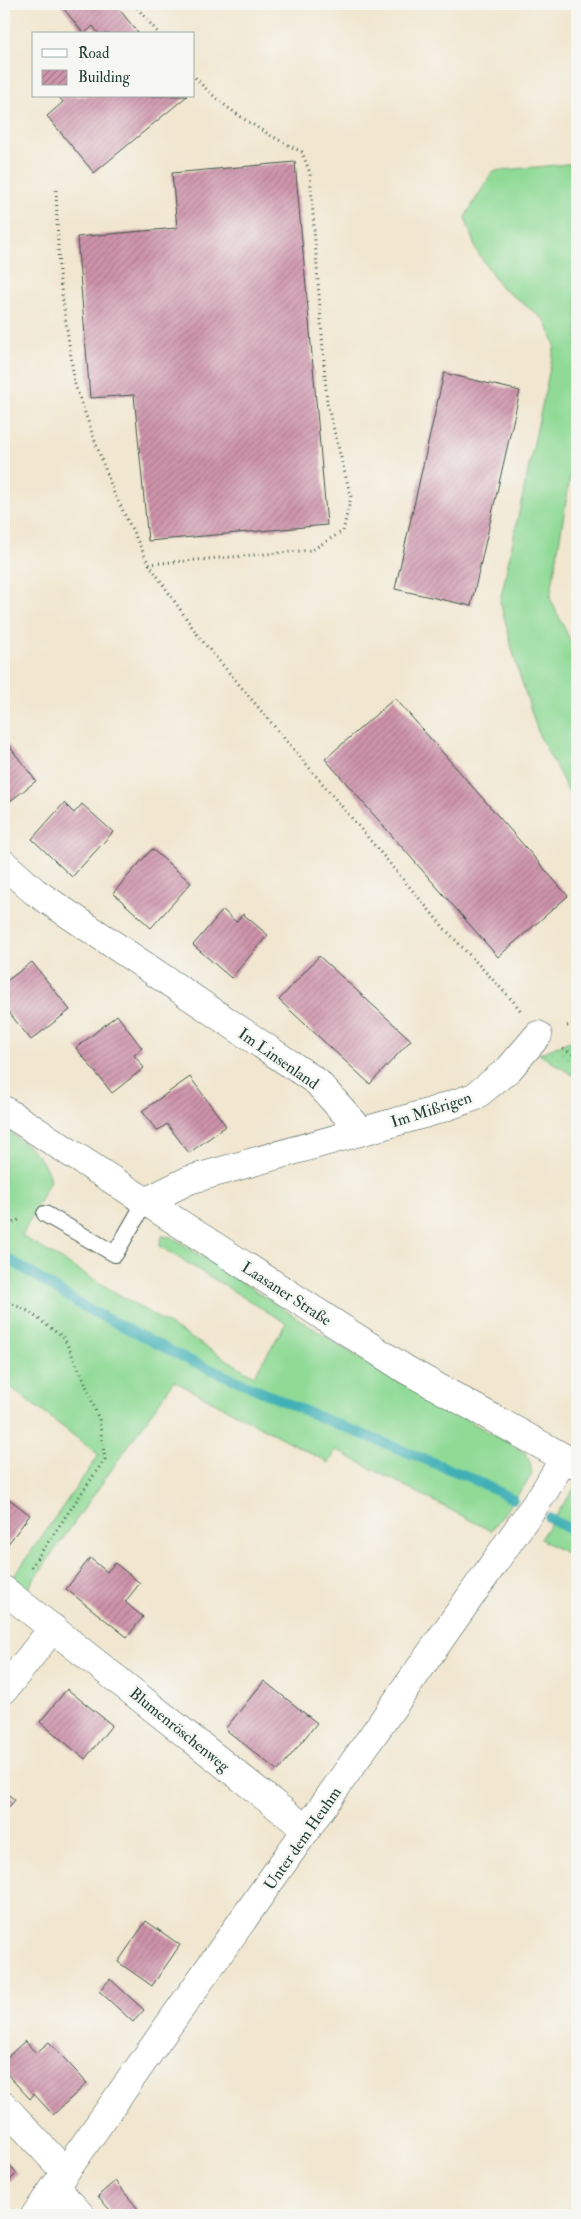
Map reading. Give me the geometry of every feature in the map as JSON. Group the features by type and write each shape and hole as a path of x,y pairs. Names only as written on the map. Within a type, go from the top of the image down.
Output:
{"street":[{"name":"Im Linsenland","path":"4,864 34,891 317,1082 361,1131"},
{"name":"Im Mißrigen","path":"361,1131 431,1112 474,1097 510,1069 538,1035"},
{"name":"Laasaner Straße","path":"4,1110 406,1370 571,1461"},
{"path":"145,1202 189,1180 361,1131"},
{"name":"Unter dem Heuhm","path":"35,2215 544,1492 571,1461"},
{"name":"Blumenröschenweg","path":"8,1593 307,1830"},
{"path":"4,1690 53,1628"},
{"path":"4,2106 60,2180 81,2215"}],"lane":[{"path":"45,1214 114,1254 145,1202"}],"path":[{"path":"134,4 157,32"},
{"path":"148,564 312,550 343,531 351,497 327,403 310,173 302,152 263,132 204,88 195,77"},
{"path":"56,190 59,274 75,385 112,491 148,564 199,637 445,929 513,1001"},
{"path":"4,1300 28,1311 64,1338 84,1380 99,1420 105,1459 8,1593"}],"green space":[{"path":"577,163 577,435 550,598 577,655 577,803 570,794 539,735 517,667 500,601 555,345 545,320 501,287 476,250 465,217 493,171"},
{"path":"577,1038 577,1078 539,1054"},
{"path":"4,1128 32,1150 43,1163 50,1180 22,1236 254,1376 286,1323 159,1246 162,1236 172,1237 370,1365 524,1452 530,1462 532,1475 491,1531 336,1450 329,1463 174,1381 26,1591 11,1580 99,1455 4,1382"},
{"path":"577,1484 577,1559 540,1539"}],"building":[{"path":"60,4 115,4 137,32 98,32 93,26 86,32 82,32"},
{"path":"60,98 185,98 94,173 47,116 63,102"},
{"path":"295,162 327,525 148,541 134,395 90,398 77,237 177,228 172,173"},
{"path":"444,373 520,391 471,606 395,589"},
{"path":"395,698 568,896 498,957 325,759"},
{"path":"6,742 36,781 4,806 4,743"},
{"path":"64,803 74,813 82,804 113,832 72,877 32,839"},
{"path":"152,849 191,883 151,928 113,893"},
{"path":"223,910 236,922 243,914 268,935 231,978 193,945"},
{"path":"319,956 411,1040 370,1084 279,1000"},
{"path":"32,962 70,1010 31,1040 7,1010 4,1013 4,983"},
{"path":"117,1015 142,1048 134,1055 144,1068 112,1093 76,1048"},
{"path":"190,1077 226,1126 189,1153 167,1124 157,1131 142,1111"},
{"path":"4,1495 30,1515 4,1549"},
{"path":"90,1558 107,1572 115,1563 140,1583 125,1602 143,1617 127,1637 66,1589"},
{"path":"264,1681 317,1723 278,1771 225,1729"},
{"path":"67,1689 112,1725 85,1759 40,1722"},
{"path":"4,1791 15,1800 4,1813"},
{"path":"146,1921 180,1945 152,1986 118,1962"},
{"path":"110,1979 144,2010 133,2022 99,1991"},
{"path":"25,2041 36,2053 49,2042 87,2083 53,2115 34,2094 30,2099 4,2071 4,2060"},
{"path":"4,2159 17,2173 4,2186"},
{"path":"115,2181 138,2209 131,2215 114,2215 98,2196"}],"waterway":[{"path":"4,1256 84,1307 185,1358 317,1416 469,1477 513,1499"},
{"path":"549,1518 577,1533"}]}
